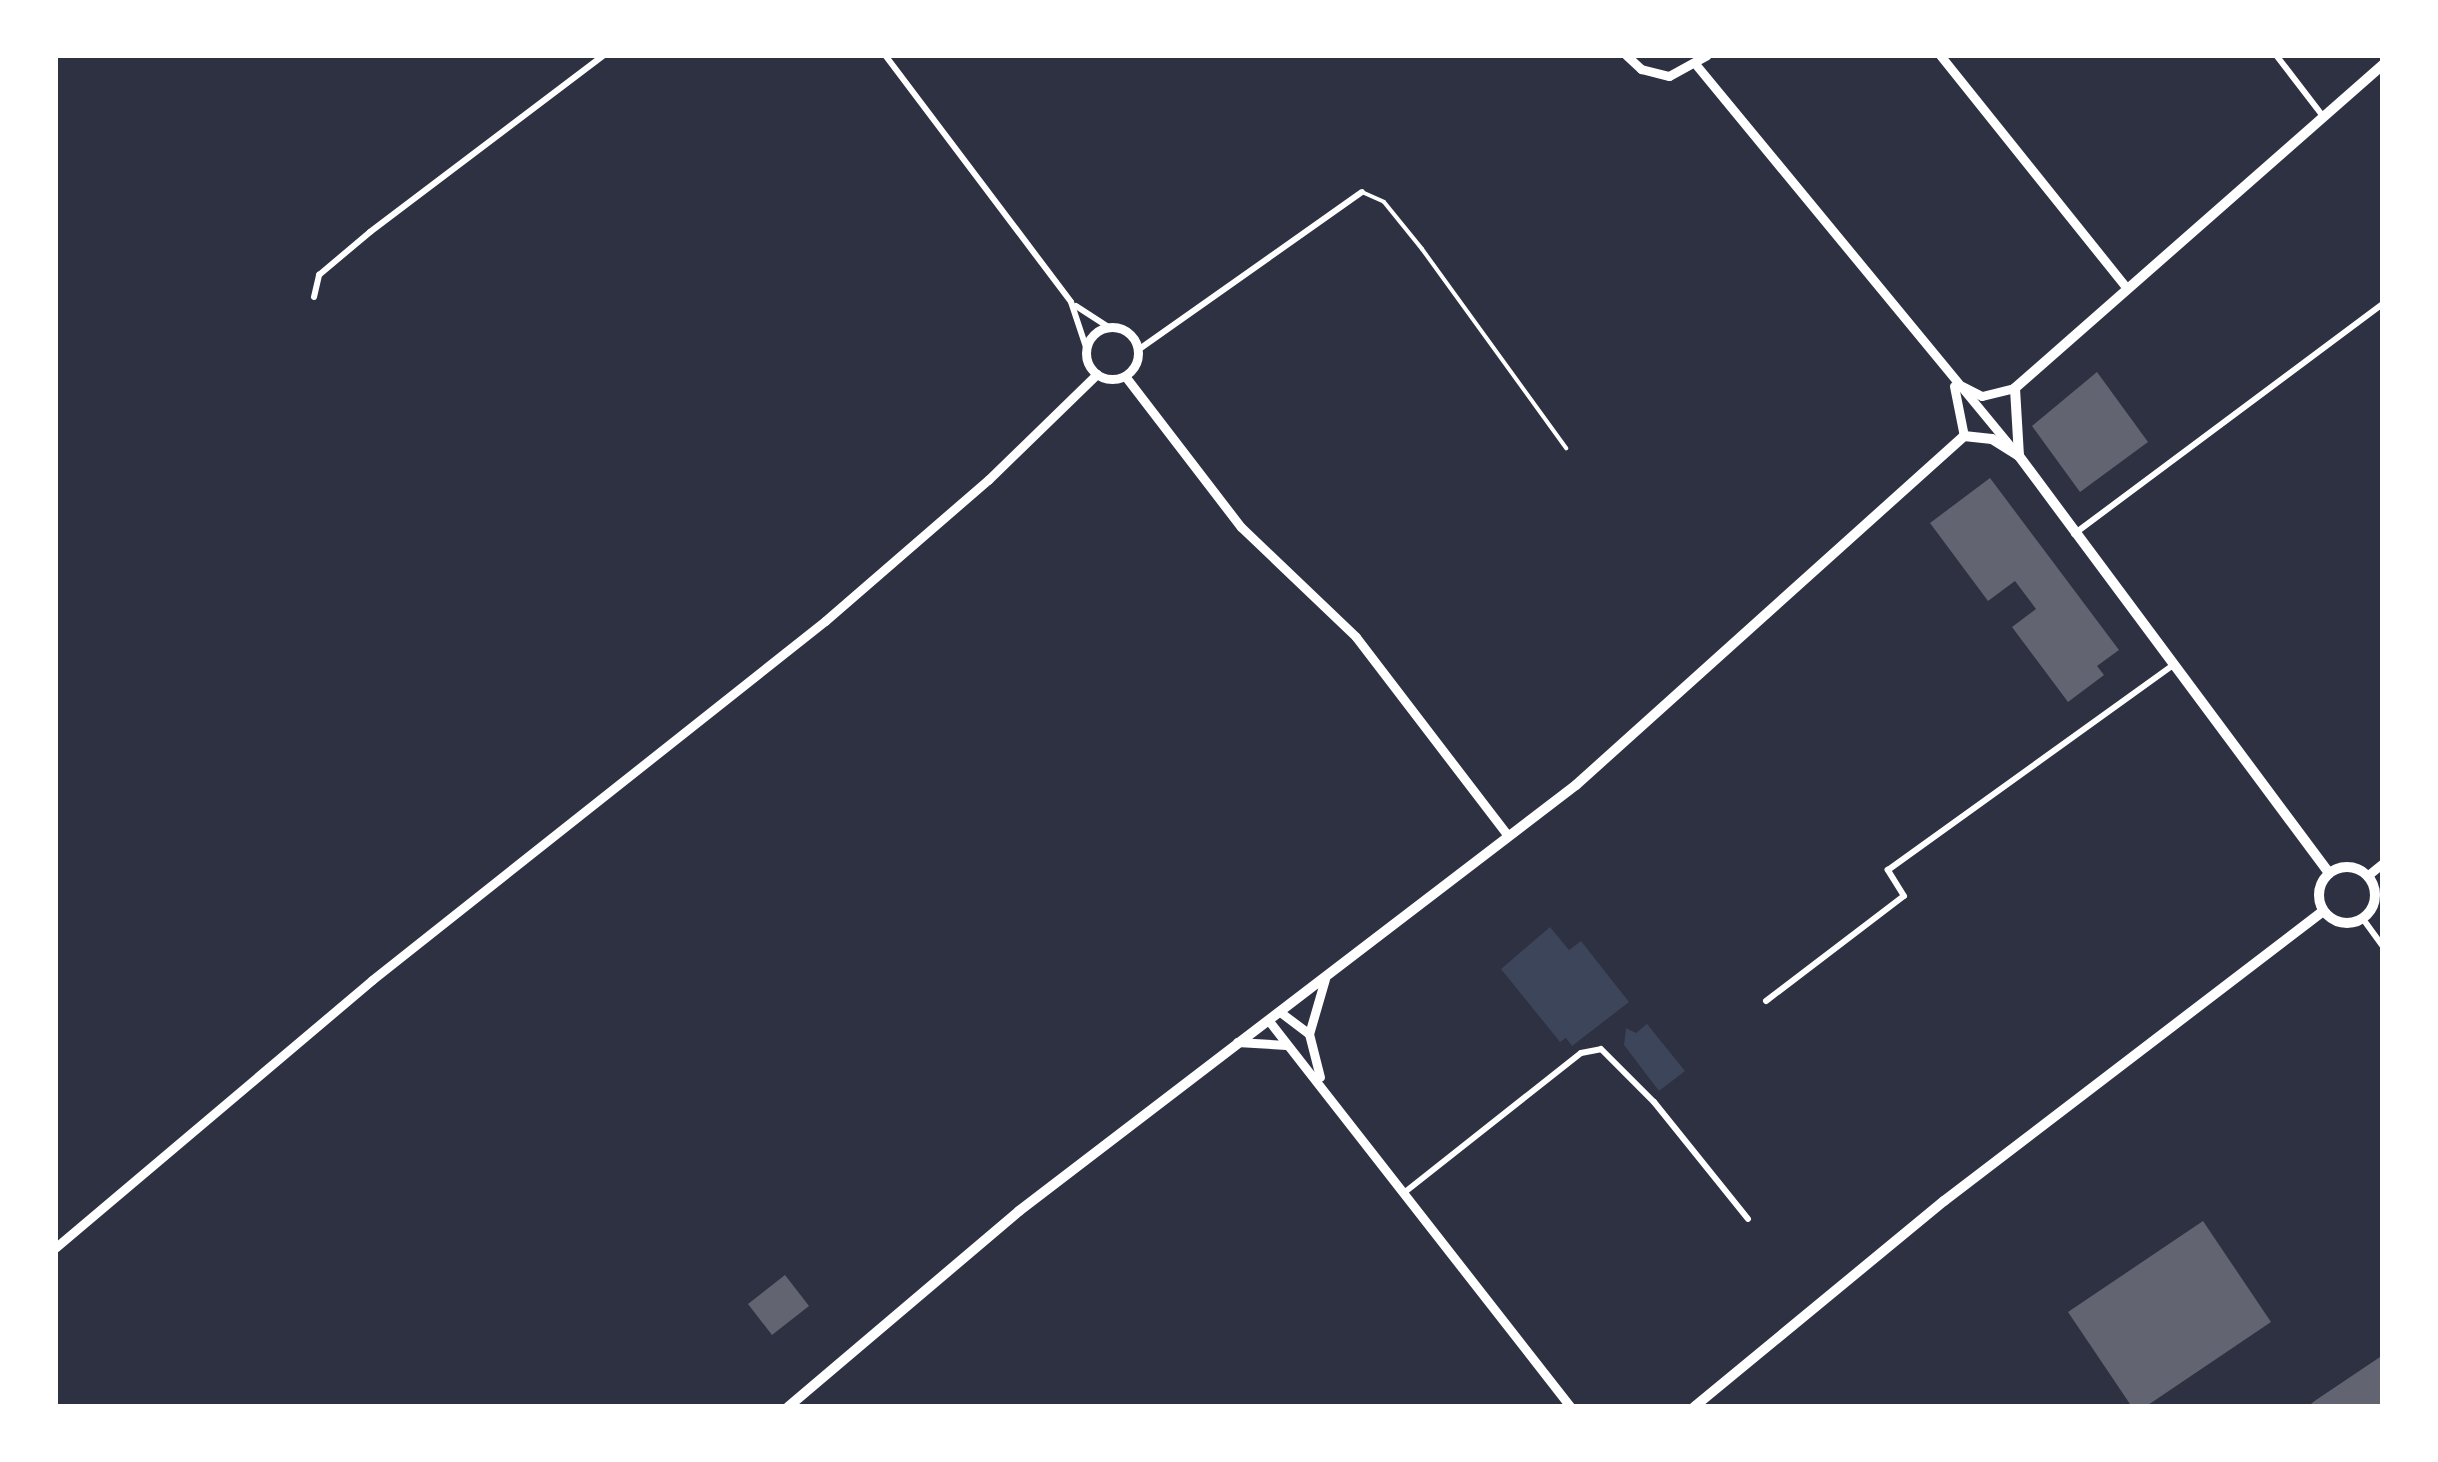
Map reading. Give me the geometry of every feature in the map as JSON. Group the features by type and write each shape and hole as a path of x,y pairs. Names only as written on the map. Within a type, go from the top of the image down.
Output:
{"main road":[{"path":"2019,456 2014,388 2383,65"},
{"path":"788,1407 1019,1211 1576,784 1964,436 1992,439 2019,456 2329,873"},
{"path":"2348,867 2367,876 2375,898 2363,919 2341,923 2323,911 2318,894 2329,873 2348,867"},
{"path":"1694,1407 2110,1074 2323,911"}],"street":[{"path":"314,297 319,276 370,232 604,55"},
{"path":"886,55 1071,302 1110,328 1126,332 1138,350"},
{"path":"1626,55 1654,75 1696,66 1707,55"},
{"path":"1940,55 2126,286"},
{"path":"2276,55 2322,115"},
{"path":"1696,66 1951,379 2019,456"},
{"path":"1125,376 1138,350 1362,192"},
{"path":"1071,302 1097,374"},
{"path":"2074,534 2383,304"},
{"path":"1086,350 1092,338 1110,328"},
{"path":"55,1248 372,980 824,621 988,480 1097,374 1125,376 1241,527 1356,637 1508,836"},
{"path":"1951,379 1982,396 2014,388"},
{"path":"1951,379 1964,436"},
{"path":"1766,1001 1904,896 1888,870 2173,665"},
{"path":"2367,876 2383,863"},
{"path":"2363,919 2383,947"},
{"path":"1323,1084 1309,1034 1324,978"},
{"path":"1280,1012 1309,1034"},
{"path":"1269,1021 1323,1084 1571,1407"},
{"path":"1236,1042 1288,1046"},
{"path":"1405,1192 1582,1053 1600,1049 1654,1102 1748,1219"}],"lane":[{"path":"1362,192 1384,202 1412,237 1566,448"}],"shaded area":[{"path":"1550,927 1569,950 1581,941 1629,1002 1572,1046 1566,1038 1560,1042 1501,969"},
{"path":"1647,1024 1685,1071 1659,1091 1624,1045 1626,1028 1636,1033"}],"building":[{"path":"2097,372 2148,442 2080,492 2032,426"},
{"path":"1990,478 2119,650 2097,666 2104,675 2068,702 2012,627 2036,609 2015,581 1988,601 1930,523"},
{"path":"2203,1221 2271,1322 2145,1407 2132,1407 2068,1312"},
{"path":"785,1275 809,1306 772,1335 748,1304"},
{"path":"2383,1355 2383,1407 2307,1407 2316,1400"}]}
